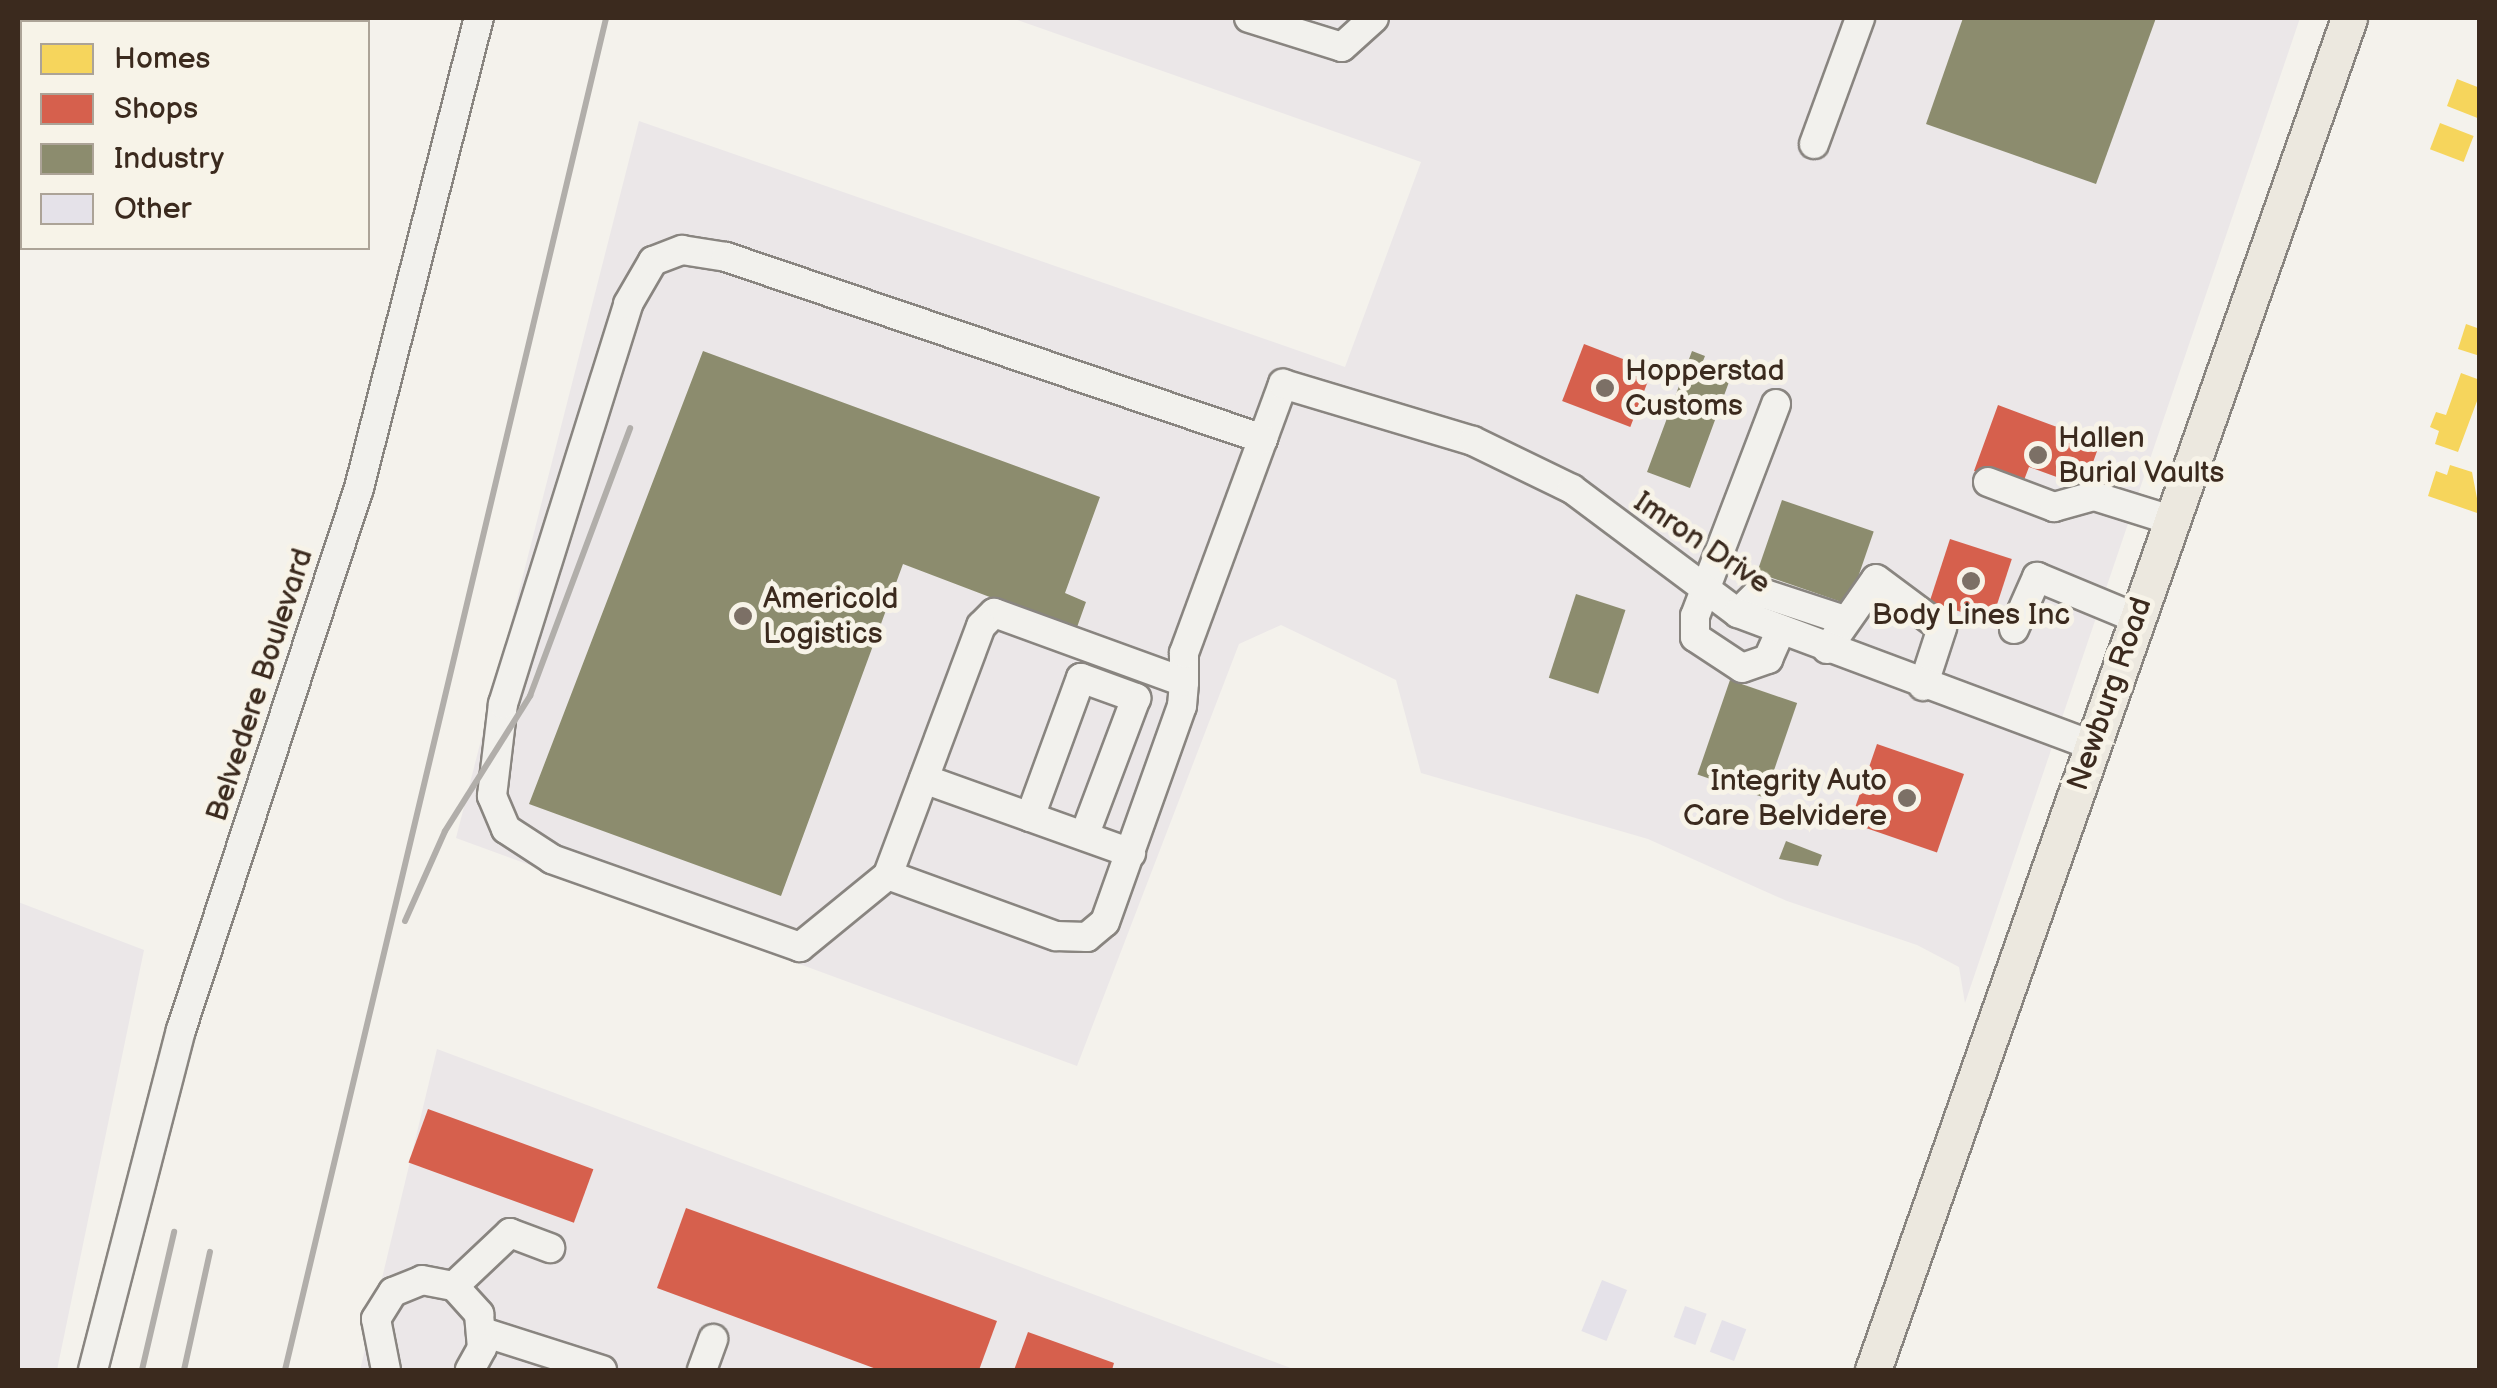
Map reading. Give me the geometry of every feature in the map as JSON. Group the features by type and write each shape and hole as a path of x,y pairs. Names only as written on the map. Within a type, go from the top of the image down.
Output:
{"main road":[{"name":"Newburg Road","path":"1873,1370 2349,18"}],"street":[{"name":"Belvedere Boulevard","path":"93,1370 181,1030 359,488 479,18"},
{"path":"1248,18 1342,47 1374,18"},
{"path":"1814,144 1860,18"},
{"path":"888,876 1056,936 1087,937 1105,922 1131,853 1184,682 1184,654 1263,439 726,256 682,250 653,262 628,304 503,704 492,796 506,829 552,859 800,946 888,876 981,626 994,613 1184,682"},
{"name":"Imron Drive","path":"1263,439 1284,384 1473,441 1572,489 1738,613 1923,686 2091,745"},
{"path":"1776,404 1695,616 1705,650 1758,666 1780,630"},
{"path":"1988,482 2054,507 2094,496 2170,520"},
{"path":"2014,629 2036,576 2136,618"},
{"path":"1826,649 1841,619 1876,579 1909,596 1942,628 1923,686"},
{"path":"1738,613 1759,592 1841,619"},
{"path":"1030,817 1081,678 1136,698 1084,836"},
{"path":"924,779 1131,853"},
{"path":"454,1286 510,1233 550,1248"},
{"path":"386,1370 373,1335 382,1304 422,1280 454,1286 483,1332 602,1370"},
{"path":"470,1370 483,1332"},
{"path":"702,1370 712,1339"}],"shaded area":[{"path":"1012,18 2300,18 1965,1003 1959,967 1917,945 1787,901 1648,839 1421,773 1396,680 1281,625 1239,644 1077,1066 456,838 639,121 1345,367 1421,162"},
{"path":"18,902 144,950 57,1370 18,1370"},
{"path":"437,1049 1296,1370 360,1370"}],"building: Homes":[{"path":"2457,79 2480,88 2480,119 2447,106"},
{"path":"2440,123 2474,136 2464,162 2430,149"},
{"path":"2466,324 2480,329 2480,356 2458,349"},
{"path":"2461,373 2480,380 2480,393 2458,452 2435,444 2439,431 2430,427 2436,412 2446,415"},
{"path":"2450,465 2472,472 2480,514 2428,496 2436,471 2447,475"}],"building: Shops":[{"path":"1584,344 1652,370 1630,427 1562,401"},
{"name":"Hallen Burial Vaults","path":"1998,405 2100,443 2084,487 2029,467 2021,488 1974,471"},
{"name":"Body Lines Inc","path":"1950,539 2012,559 1991,622 1930,602"},
{"name":"Integrity Auto Care Belvidere","path":"1877,744 1964,774 1937,852 1850,822"},
{"path":"428,1109 593,1169 574,1223 409,1163"},
{"path":"686,1208 997,1321 979,1370 879,1370 657,1288"},
{"path":"1028,1332 1114,1363 1112,1370 1014,1370"}],"building: Industry":[{"path":"1963,18 2156,18 2096,184 1926,124"},
{"name":"Americold Logistics","path":"703,351 1100,497 1065,593 1086,602 1076,630 903,564 781,896 529,804"},
{"path":"1692,351 1705,356 1699,371 1729,382 1690,488 1647,472"},
{"path":"1782,500 1874,532 1849,604 1757,573"},
{"path":"1576,594 1625,610 1598,694 1549,678"},
{"path":"1730,680 1797,703 1765,798 1697,775"},
{"path":"1786,841 1822,855 1818,866 1779,859"}],"building: Other":[{"path":"1602,1280 1627,1290 1606,1341 1581,1331"},
{"path":"1685,1306 1707,1314 1695,1345 1674,1337"},
{"path":"1722,1320 1746,1329 1734,1361 1710,1352"}],"railway":[{"path":"285,1370 606,18"},
{"path":"405,921 445,831 530,696 630,428"},
{"path":"142,1370 174,1232"},
{"path":"184,1370 210,1252"}],"place":[{"name":"Hopperstad Customs","path":"1605,388"},
{"name":"Hallen Burial Vaults","path":"2038,455"},
{"name":"Body Lines Inc","path":"1971,581"},
{"name":"Americold Logistics","path":"743,616"},
{"name":"Integrity Auto Care Belvidere","path":"1907,798"}]}
